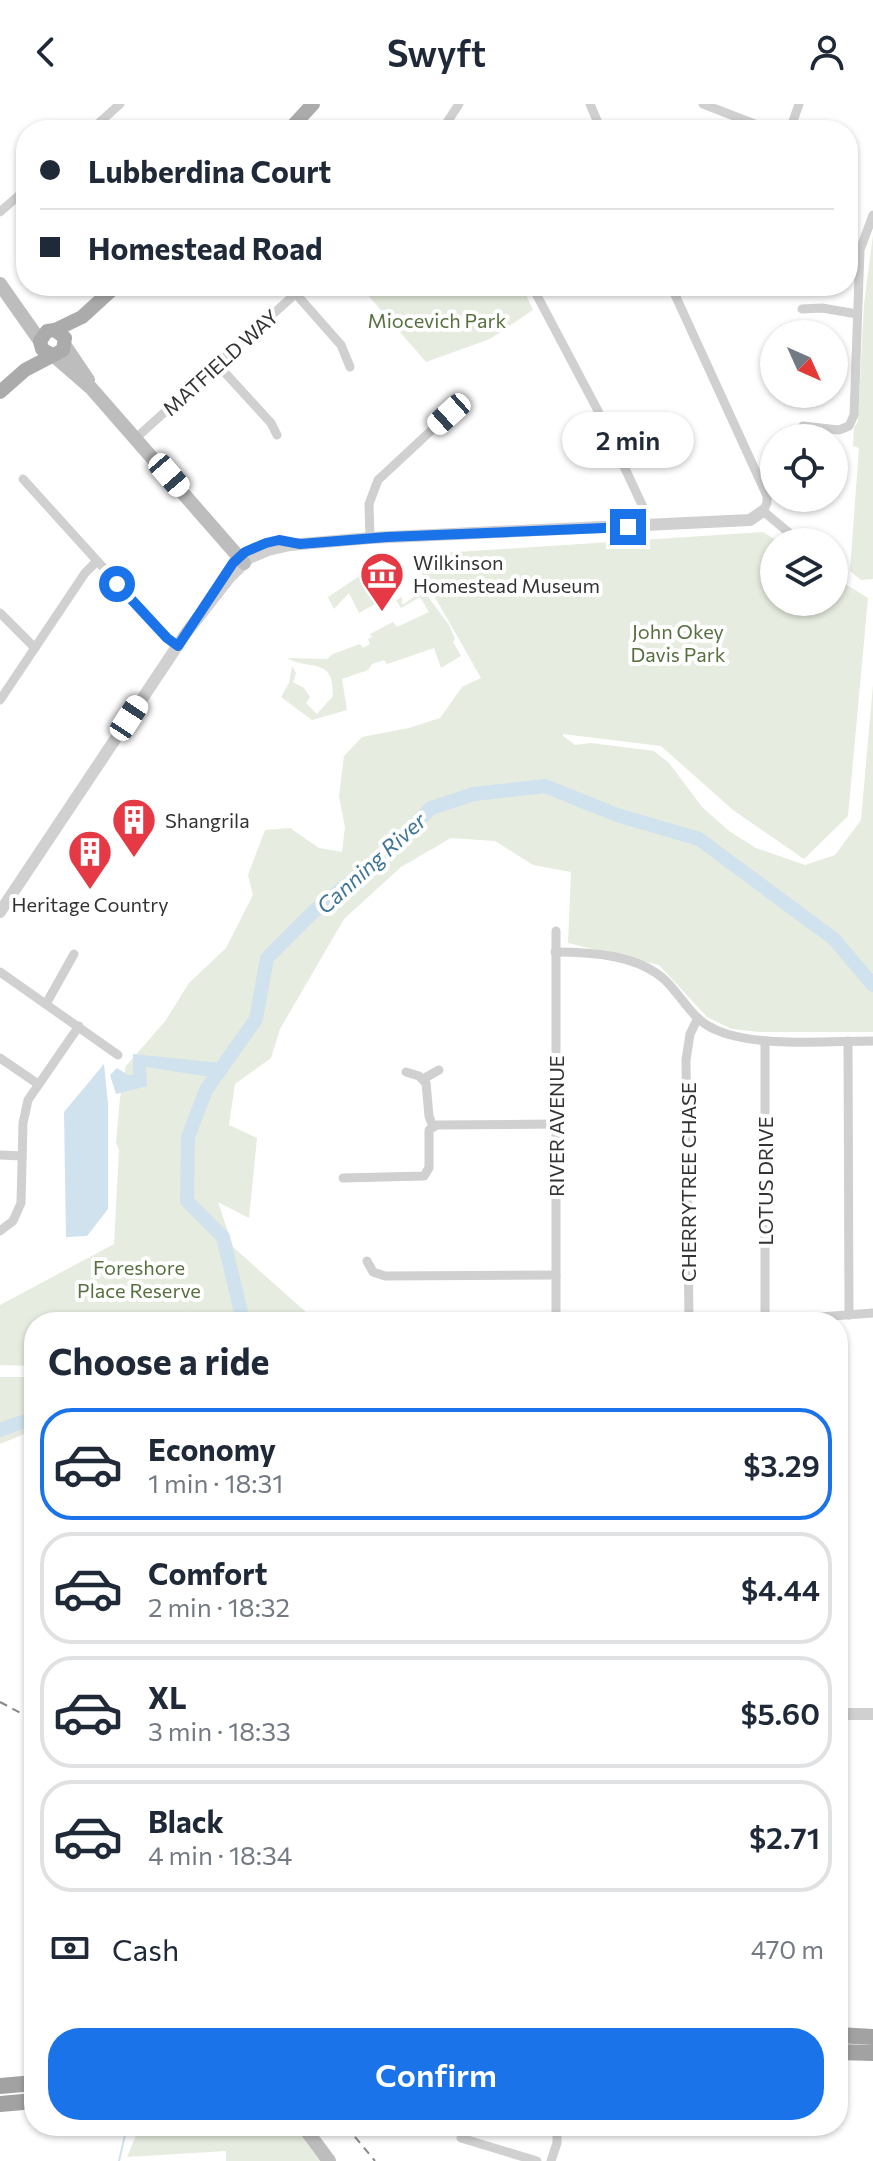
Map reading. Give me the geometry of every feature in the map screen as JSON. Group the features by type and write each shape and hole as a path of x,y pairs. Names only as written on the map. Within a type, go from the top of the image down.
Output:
{"highway":[{"path":"848,2036 873,2037"},
{"path":"848,2052 873,2053"},
{"path":"0,2086 24,2084"},
{"path":"0,2104 24,2102"}],"main road":[{"path":"298,120 313,104"},
{"path":"3,288 35,318 52,343"},
{"path":"3,288 52,343 84,372 91,388 244,557"},
{"path":"0,392 105,296"},
{"path":"310,2136 329,2161"}],"street":[{"path":"102,120 120,104"},
{"path":"703,104 744,120"},
{"path":"0,212 16,198"},
{"path":"858,293 860,250 873,215"},
{"name":"MATFIELD WAY","path":"136,438 294,296"},
{"path":"298,296 341,345 350,367"},
{"path":"537,296 597,409 644,509 647,526"},
{"path":"676,296 760,481"},
{"path":"848,426 854,415 858,296"},
{"path":"802,309 822,308 857,314"},
{"path":"217,364 271,423 277,435"},
{"path":"370,538 369,504 378,480 449,414 466,407"},
{"path":"23,479 178,646"},
{"path":"0,912 178,646 244,557 279,540 300,544 647,526 750,520 762,512"},
{"path":"764,512 783,528"},
{"path":"0,700 85,573 97,561"},
{"path":"0,613 35,648"},
{"name":"RIVER AVENUE","path":"556,931 556,1312"},
{"path":"555,952 596,953 648,968 667,982 701,1022 725,1034 765,1041 873,1041"},
{"path":"46,1004 74,954"},
{"path":"0,972 118,1055"},
{"name":"CHERRYTREE CHASE","path":"689,1312 686,1060 689,1043 701,1022"},
{"path":"0,1231 18,1213 24,1111 38,1084 79,1026"},
{"name":"LOTUS DRIVE","path":"765,1041 771,1312"},
{"path":"848,1041 849,1315 873,1313"},
{"path":"0,1058 38,1084"},
{"path":"423,1079 439,1070"},
{"path":"406,1072 423,1079 428,1088 429,1116 433,1127"},
{"path":"433,1127 556,1124"},
{"path":"343,1178 424,1176 429,1168 428,1135 433,1127"},
{"path":"0,1155 22,1156"},
{"path":"367,1261 373,1272 385,1276 556,1275"},
{"path":"848,1714 873,1714"},
{"path":"551,2161 557,2136"},
{"path":"461,2138 537,2161"}],"green space":[{"path":"873,235 873,579 861,580 850,571 859,448 853,446 854,428 858,421 864,304"},
{"name":"Miocevich Park","path":"369,296 527,296 533,310 490,339 426,362"},
{"path":"760,532 760,616 848,616 848,586 868,598 848,816 804,859 733,810 661,746 563,736 575,745 591,743 654,751 669,763 702,807 729,831 756,848 805,865 835,855 861,820 873,685 873,1032 760,1032 732,1029 707,1017 659,965 568,943 571,872 533,865 495,841 451,838 401,867 344,919 280,1029 271,1058 235,1084 229,1125 257,1138 249,1218 218,1202 233,1247 306,1312 24,1312 24,1366 0,1365 0,1305 114,1244 119,1150 116,1143 126,1066 166,1020 189,983 226,948 253,895 248,875 265,830 290,828 319,848 342,852 345,827 339,796 344,756 362,737 440,718 462,687 481,678 411,555"},
{"path":"373,567 381,583 374,596 375,604 359,613 349,593 334,609 328,597"},
{"path":"423,590 449,625 455,639 453,642 461,656 441,668 434,648 387,664 384,660 372,664 368,670 342,679 347,710 312,720 281,697 289,683 292,666 296,673 293,682 304,688 310,697 306,703 317,714 333,696 329,675 319,667 287,658 327,659 360,644 363,648 370,644 370,634 393,622 397,627 429,612 420,597 401,608 396,600 402,597 404,604"},
{"path":"0,1377 24,1377 24,1434 0,1444"},
{"path":"136,2136 301,2136 320,2161 226,2161 226,2151 127,2157"}],"water":[{"path":"133,1054 221,1063 211,1077 146,1067 147,1086 116,1094 110,1075 117,1068 133,1075"},
{"path":"104,1064 108,1104 108,1209 87,1236 66,1237 64,1112"}],"waterway":[{"name":"Canning River","path":"241,1312 223,1237 187,1201 188,1137 206,1090 256,1019 267,958 313,912 385,854 431,808 474,794 545,786 617,815 699,839 834,939 873,985"},
{"name":"Canning River","path":"0,1430 24,1422"},
{"path":"119,2161 125,2136"}],"railway":[{"path":"0,1702 24,1715"},
{"path":"354,2136 375,2161"}],"place":[{"name":"Wilkinson Homestead Museum","path":"382,613"},
{"name":"Shangrila","path":"134,859"},
{"name":"Heritage Country","path":"90,891"}],"route":[{"path":"117,584 178,646 233,563 245,552 266,543 279,540 300,544 387,537 628,527"}],"park label":[{"name":"John Okey Davis Park","path":"678,642"},
{"name":"Foreshore Place Reserve","path":"139,1278"}]}
